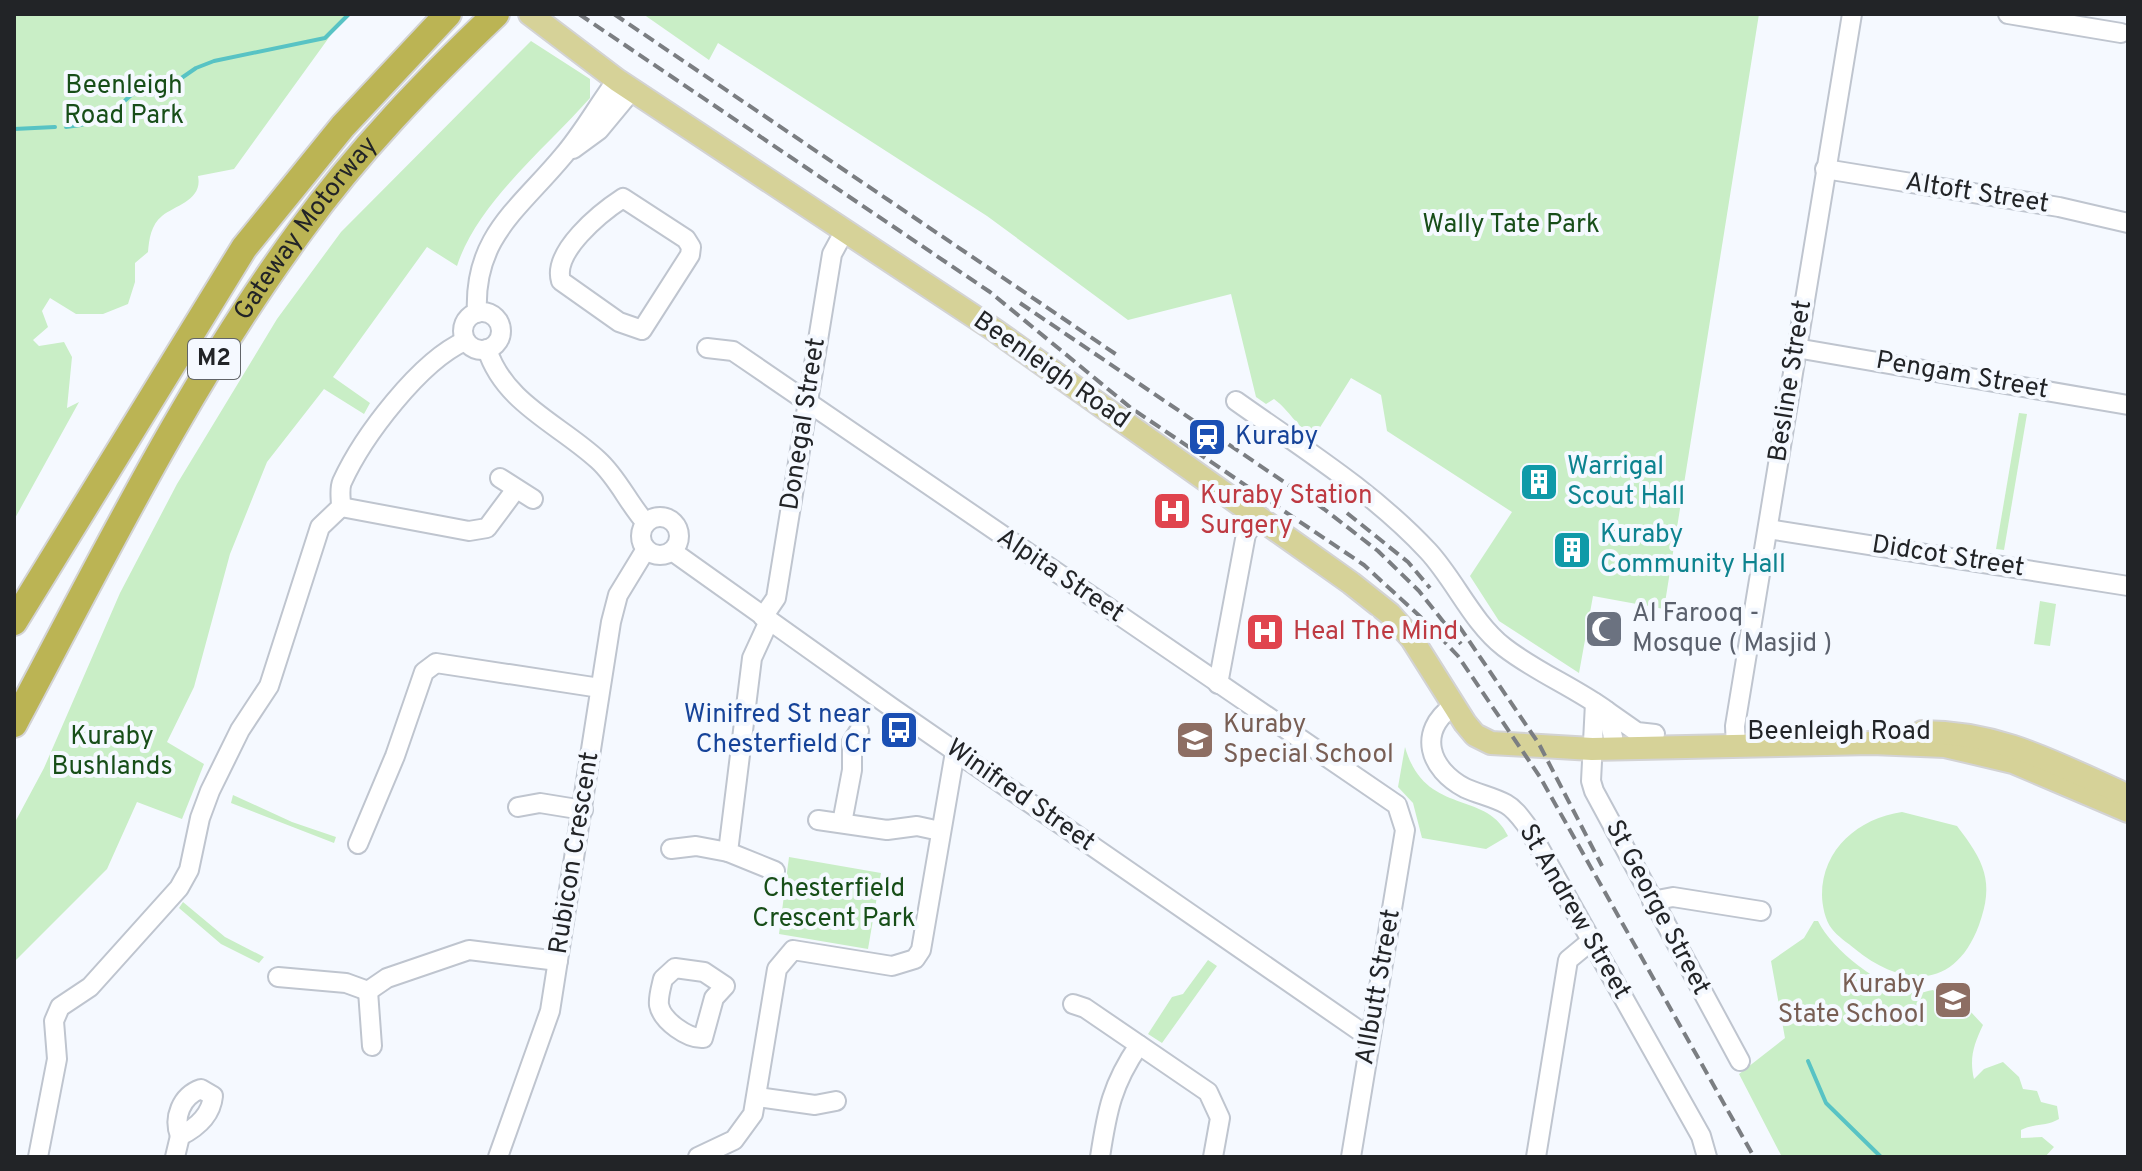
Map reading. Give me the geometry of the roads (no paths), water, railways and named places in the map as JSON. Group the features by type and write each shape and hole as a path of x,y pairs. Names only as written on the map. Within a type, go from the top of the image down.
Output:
{"highway":[{"name":"Gateway Motorway","path":"14,724 167,440 246,309 336,183 392,118 496,14"},
{"name":"Gateway Motorway","path":"14,622 244,248 343,126 447,15"}],"main road":[{"name":"Beenleigh Road","path":"530,14 625,85 993,329 1390,614 1412,639 1453,706 1475,735 1491,743 1599,741 1655,734 1736,740 1945,746 2013,762 2128,811"},
{"name":"Beenleigh Road","path":"1599,741 1644,745 1977,734 2015,747 2128,796"}],"street":[{"name":"Besline Street","path":"1736,740 1796,348 1852,14"},
{"path":"2008,14 2121,33"},
{"path":"477,313 490,314 501,328 499,339 487,349 476,349 465,341 463,328 477,313 476,292 486,250 502,221 565,154 599,130 625,85"},
{"name":"Altoft Street","path":"1825,169 2059,207 2128,223"},
{"path":"623,198 686,239 691,247 690,255 642,330 619,322 561,281 558,273 560,262 579,237 623,198"},
{"name":"Donegal Street","path":"728,852 752,658 776,598 832,254 845,230"},
{"path":"38,1157 57,1059 54,1021 60,1007 90,987 150,922 189,870 200,818 210,791 240,730 269,686 320,527 341,507 341,485 373,430 438,358 465,341"},
{"name":"Alpita Street","path":"707,348 733,351 1397,805 1404,818"},
{"name":"Pengam Street","path":"1796,348 2128,405"},
{"path":"487,349 494,371 517,397 599,461 646,523"},
{"path":"1236,401 1325,462 1395,519 1448,574 1488,632 1503,646 1637,732 1655,734"},
{"path":"341,507 469,531 487,528 524,494 500,478"},
{"path":"660,517 674,523 679,540 672,551 660,555 646,549 641,536 646,523 660,517"},
{"path":"1218,684 1246,534 1258,518"},
{"name":"Didcot Street","path":"1768,529 2128,586"},
{"name":"Rubicon Crescent","path":"498,1157 545,1032 583,810 600,688 618,595 646,549"},
{"name":"Winifred Street","path":"672,551 955,752 1370,1038"},
{"path":"358,844 424,672 436,663 600,688"},
{"name":"St Andrew Street","path":"1453,706 1432,730 1429,744 1434,762 1464,787 1517,812 1701,1136 1707,1157"},
{"name":"St George Street","path":"1601,707 1594,791 1740,1061"},
{"path":"842,823 852,770 852,742 859,731"},
{"path":"698,1157 734,1140 745,1129 757,1097 777,969 784,958 793,950 892,966 915,959 921,950 955,752"},
{"path":"518,807 540,803 583,810"},
{"name":"Allbutt Street","path":"1351,1157 1397,884 1404,818"},
{"path":"818,820 887,830 917,826 940,831"},
{"path":"671,849 696,846 728,852 775,871"},
{"path":"1652,901 1673,897 1761,911"},
{"path":"1536,1157 1568,960 1591,941"},
{"path":"368,991 387,978 469,950 558,961"},
{"path":"681,968 704,972 725,986 714,998 703,1038 692,1037 666,1019 660,1010 661,991 667,973 681,968"},
{"path":"278,977 346,983 368,991"},
{"path":"368,991 372,1046"},
{"path":"1073,1004 1085,1008 1208,1092 1217,1105 1220,1118 1213,1157"},
{"path":"1100,1157 1109,1099 1121,1071 1139,1045"},
{"path":"757,1097 815,1105 836,1101"},
{"path":"175,1157 180,1136"}],"waterway":[{"path":"66,127 103,118 137,93 171,94 180,79 214,61 325,38 349,14"},
{"path":"14,129 55,127"},
{"path":"1808,1061 1826,1103 1881,1157"}],"railway":[{"path":"579,14 990,292 1131,408 1364,565 1425,621 1458,656 1540,777 1754,1157"},
{"path":"614,14 1120,357"},
{"path":"1020,303 1324,509 1378,551 1419,591 1461,644"},
{"path":"1347,513 1408,562 1430,588"},
{"path":"1459,626 1539,744 1602,866"}],"place":[{"name":"Kuraby","path":"1207,437"},
{"name":"Warrigal Scout Hall","path":"1539,482"},
{"name":"Kuraby Station Surgery","path":"1172,511"},
{"name":"Kuraby Community Hall","path":"1572,550"},
{"name":"Al Farooq - Mosque ( Masjid )","path":"1604,629"},
{"name":"Heal The Mind","path":"1265,632"},
{"name":"Winifred St near Chesterfield Cr","path":"899,730"},
{"name":"Kuraby Special School","path":"1195,740"},
{"name":"Kuraby State School","path":"1953,1000"}],"park label":[{"name":"Beenleigh Road Park","path":"124,101"},
{"name":"Wally Tate Park","path":"1511,225"},
{"name":"Kuraby Bushlands","path":"112,752"},
{"name":"Chesterfield Crescent Park","path":"834,904"}]}
